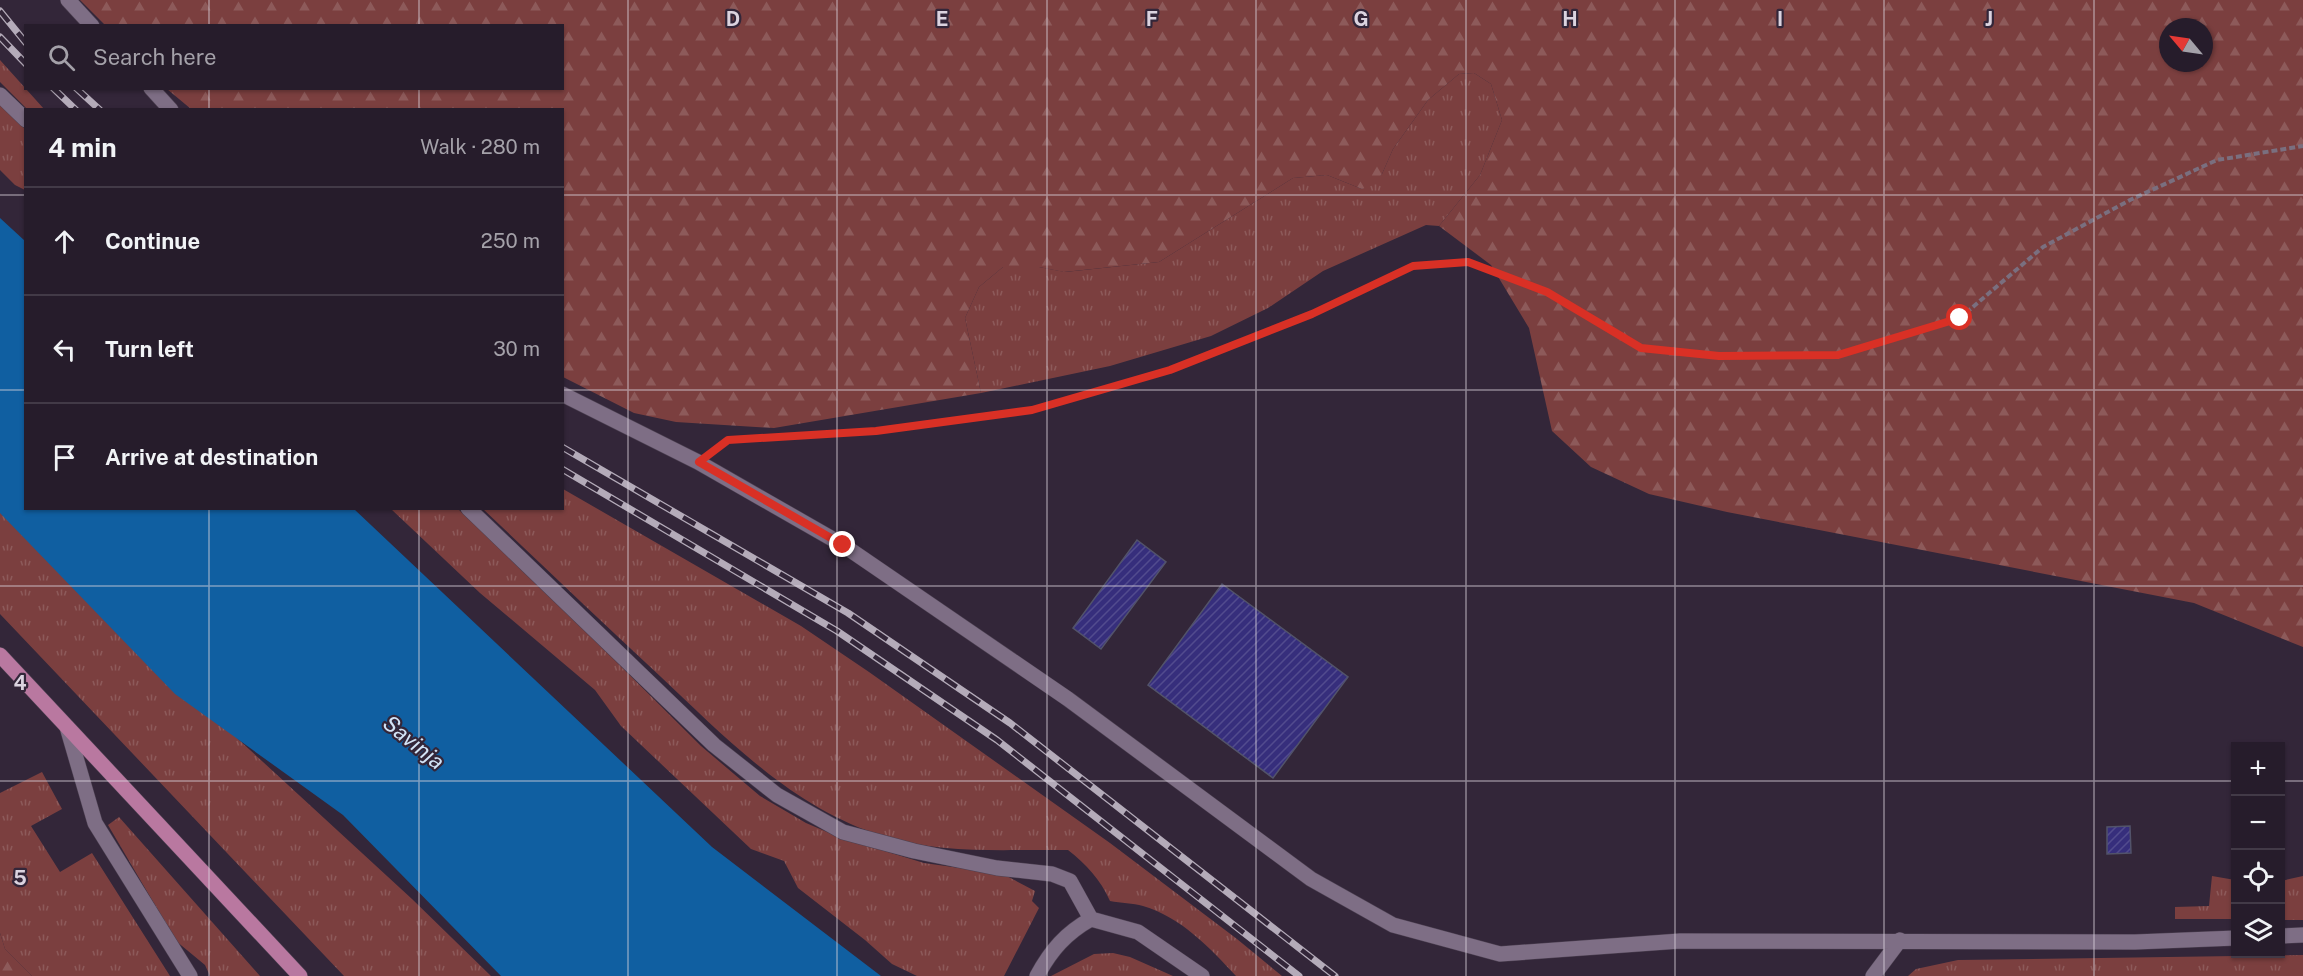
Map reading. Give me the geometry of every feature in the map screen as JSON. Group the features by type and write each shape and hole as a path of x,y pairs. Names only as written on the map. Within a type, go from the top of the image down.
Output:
{"main road":[{"path":"0,655 300,976"}],"street":[{"path":"68,0 90,24"},
{"path":"153,90 169,108"},
{"path":"0,95 24,118"},
{"path":"564,395 699,462 843,545 1068,699 1311,879 1393,925 1500,954 1680,941 2135,942 2231,938"},
{"path":"470,510 714,745 777,795 843,832 914,851 997,868 1053,874 1070,881 1091,919"},
{"path":"67,727 95,823 190,976"},
{"path":"1037,976 1047,958 1068,932 1091,919 1138,932 1202,976"},
{"path":"2285,936 2303,935"},
{"path":"1873,976 1900,940"}],"path":[{"path":"699,462 728,440 876,431 1032,410 1170,370 1312,314 1413,266 1468,262 1547,292 1641,348 1719,356 1838,355 1960,318 2043,247 2130,200 2217,160 2303,146"}],"green space":[{"path":"80,0 2303,0 2303,647 2194,603 1727,512 1649,494 1591,467 1552,431 1529,328 1491,265 1439,226 1480,175 1502,120 1491,84 1474,73 1459,74 1428,100 1393,149 1382,174 1372,185 1362,189 1327,175 1293,178 1159,262 1064,272 1039,267 1003,267 979,287 965,318 981,393 774,428 676,422 634,413 564,378 564,108 190,108 168,90 564,90 564,24 104,24"},
{"path":"0,60 24,87 24,90 27,90 43,108 26,108 0,82"},
{"path":"1474,73 1491,84 1502,120 1480,175 1439,226 1426,225 1323,271 1268,308 1211,336 1110,366 981,393 965,318 979,287 1003,267 1039,267 1065,272 1159,262 1293,178 1327,175 1362,189 1382,174 1393,149 1428,100 1459,74"},
{"path":"0,103 24,128 24,190 15,185 0,170"},
{"path":"564,490 801,626 1110,843 1282,976 1236,976 1205,944 1170,918 1143,906 1110,901 1092,873 1068,850 952,849 906,842 851,824 820,808 763,770 711,724 484,510 564,510"},
{"path":"392,510 459,510 535,581 701,746 760,796 806,823 839,837 924,863 1003,874 1035,891 1032,901 1039,908 1004,976 917,976 892,964 798,888 784,861 751,849 621,726 595,690 480,593"},
{"path":"0,512 138,647 412,899 491,976 344,976 0,614"},
{"path":"42,772 62,809 31,826 60,872 92,853 170,976 32,976 5,949 0,933 0,793"},
{"path":"119,817 260,976 210,976 205,965 176,941 108,825"},
{"path":"2212,876 2231,879 2231,919 2175,919 2175,907 2209,906"},
{"path":"2303,876 2303,920 2285,920 2285,880"},
{"path":"0,933 5,949 32,976 0,976"},
{"path":"1113,953 1130,957 1173,976 1051,976 1094,954"},
{"path":"2285,955 2303,955 2303,976 1908,976 1916,969 1958,960 2231,956 2231,958 2285,958"}],"water":[{"name":"Savinja","path":"0,218 24,240 24,510 355,510 712,847 881,976 501,976 343,815 175,694 0,513"}],"building":[{"path":"1137,540 1166,562 1101,649 1073,628"},
{"path":"1222,584 1348,677 1273,778 1148,685"},
{"path":"2130,826 2131,853 2107,854 2107,827"}],"railway":[{"path":"0,11 24,41"},
{"path":"0,37 24,62"},
{"path":"55,90 74,108"},
{"path":"78,90 98,108"},
{"path":"564,448 848,613 1010,723 1335,976"},
{"path":"564,470 837,631 997,740 1299,976"}],"route":[{"path":"843,545 699,462 728,440 876,431 1032,410 1170,370 1312,314 1413,266 1468,262 1547,292 1641,348 1719,356 1838,355 1960,318"}]}
